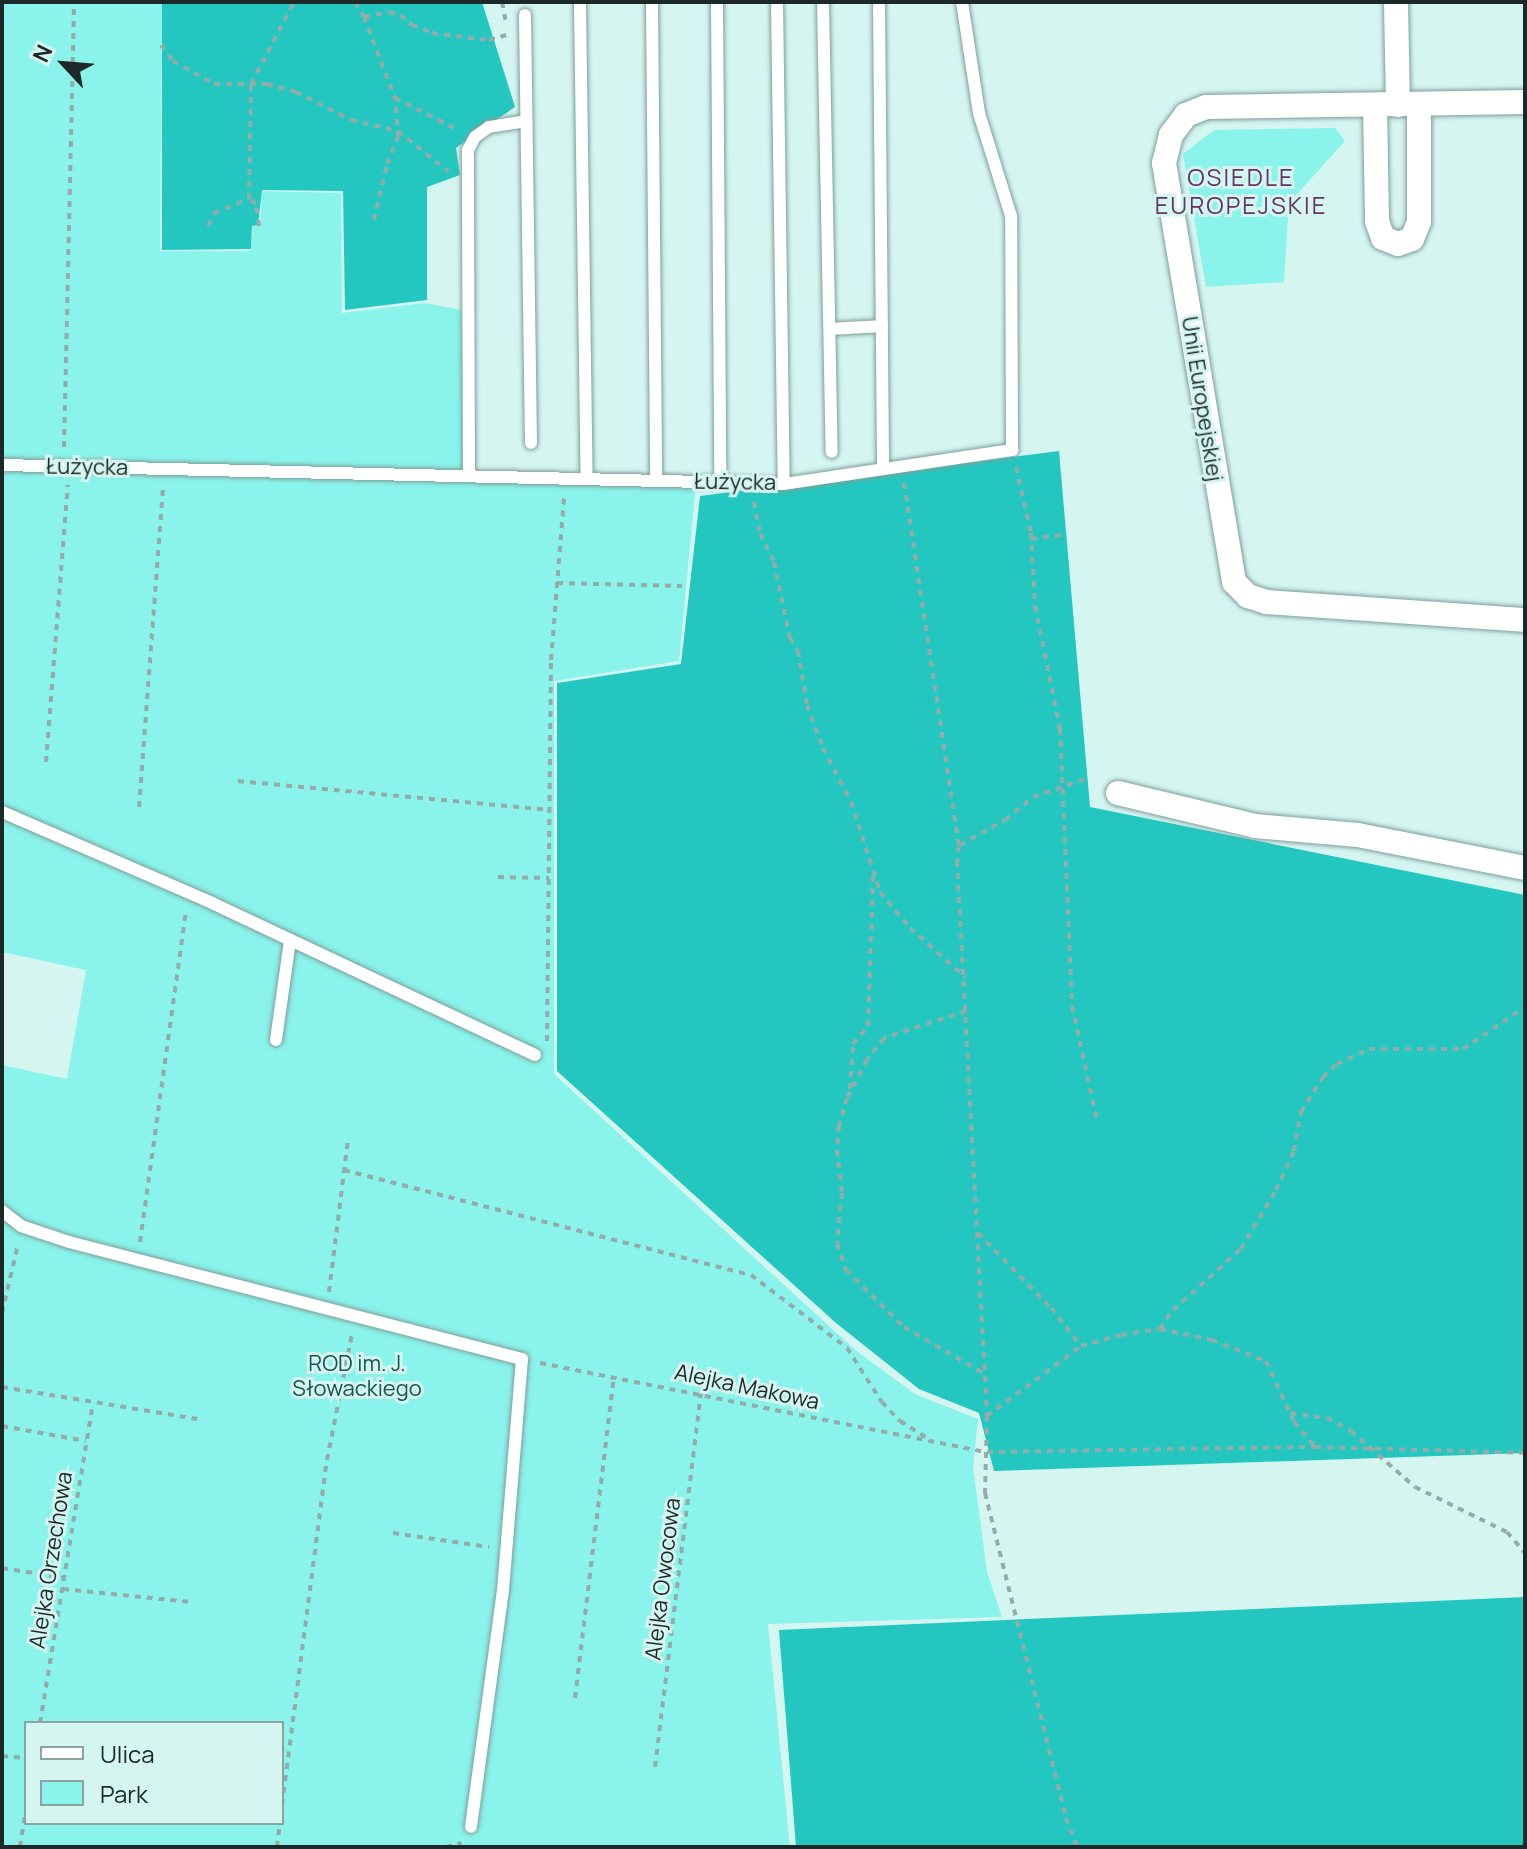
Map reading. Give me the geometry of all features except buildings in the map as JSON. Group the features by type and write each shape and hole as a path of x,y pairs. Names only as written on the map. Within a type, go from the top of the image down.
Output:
{"street":[{"path":"1396,2 1397,105"},
{"name":"Unii Europejskiej","path":"1525,102 1206,107 1186,115 1171,135 1164,163 1234,582 1248,596 1267,602 1525,620"},
{"path":"1118,793 1255,826 1358,835 1525,868"}],"lane":[{"path":"652,2 656,480"},
{"path":"717,2 720,483"},
{"path":"777,2 784,484"},
{"path":"823,2 832,452"},
{"path":"879,2 883,469"},
{"path":"962,2 979,113 1011,216 1012,450"},
{"path":"580,4 587,478"},
{"path":"525,15 531,443"},
{"path":"469,476 468,150 473,140 489,127 526,121"},
{"path":"830,329 882,326"},
{"name":"Łużycka","path":"2,465 784,484 1012,450"},
{"path":"2,812 188,892 535,1055"},
{"path":"276,1040 290,940"},
{"path":"2,1211 21,1226 138,1260 522,1359 507,1550 471,1827"}],"path":[{"path":"46,762 66,466 74,2"},
{"path":"249,199 251,84 294,2"},
{"path":"355,2 364,17 395,98 398,131 374,220"},
{"path":"364,17 389,12 400,15 421,30 489,40 512,32"},
{"path":"161,45 173,61 214,84 267,84 296,92 351,120 398,131 445,170 468,181"},
{"path":"395,98 473,140"},
{"path":"208,226 214,213 249,199"},
{"path":"249,199 256,204 259,226"},
{"path":"1012,450 1031,539 1035,606 1060,729 1072,1006 1097,1121"},
{"path":"901,466 959,846 957,861 987,1416 985,1493 1066,1818 1077,1847"},
{"path":"139,807 164,468"},
{"path":"535,1055 545,1057 547,1039 551,660 565,478"},
{"path":"757,483 754,500 760,534 774,562 790,638 798,651 807,705 823,748 851,802 880,892 910,928 965,977"},
{"path":"1031,539 1067,534"},
{"path":"557,583 682,586"},
{"path":"959,846 1005,820 1033,797 1088,778"},
{"path":"238,781 550,810"},
{"path":"850,1092 853,1044 868,1026 873,875"},
{"path":"498,877 549,878"},
{"path":"138,1260 188,892"},
{"path":"1160,1329 1173,1310 1241,1249 1294,1151 1301,1112 1323,1077 1337,1064 1369,1049 1463,1049 1525,1007"},
{"path":"966,1011 884,1038 850,1092 839,1126 837,1150 842,1193 837,1244 846,1270 904,1327 985,1373"},
{"path":"328,1300 348,1140"},
{"path":"344,1170 751,1275 847,1348 882,1402 900,1421 929,1439"},
{"path":"2,1313 21,1226"},
{"path":"978,1233 1051,1308 1081,1346"},
{"path":"284,1771 327,1460 357,1317"},
{"path":"987,1416 1081,1346 1160,1329 1212,1340 1266,1361 1290,1413 1315,1447"},
{"name":"Alejka Makowa","path":"522,1359 987,1452 1315,1447 1525,1453"},
{"path":"575,1698 614,1377"},
{"path":"2,1387 203,1420"},
{"name":"Alejka Owocowa","path":"655,1767 701,1394"},
{"name":"Alejka Orzechowa","path":"40,1721 93,1403"},
{"path":"1290,1413 1327,1418 1351,1431 1369,1450 1415,1487 1507,1532 1525,1553"},
{"path":"2,1426 87,1441"},
{"path":"393,1533 507,1550"},
{"path":"2,1568 65,1578"},
{"path":"63,1589 190,1602"},
{"path":"2,1756 24,1758"},
{"path":"20,1847 24,1822"},
{"path":"277,1847 280,1825"}],"green space":[{"name":"ROD im. J. Słowackiego","path":"2,2 162,2 160,251 251,251 253,226 260,225 262,191 341,193 342,313 425,303 461,310 466,479 696,483 679,661 554,681 554,1074 854,1349 915,1394 978,1419 973,1467 987,1572 1002,1617 768,1624 790,1847 2,1847 2,1065 67,1079 86,970 2,952"},
{"path":"1335,128 1345,141 1289,203 1284,282 1206,287 1183,154 1214,130"}],"shaded area":[{"path":"162,2 482,2 515,107 456,148 460,175 427,187 427,300 345,310 343,191 262,190 258,225 252,226 251,249 162,250"},
{"path":"1059,451 1090,807 1525,895 1525,1453 994,1471 979,1413 919,1389 836,1323 557,1071 557,683 681,664 700,496"},
{"path":"1525,1597 1525,1847 796,1847 779,1630"}],"district":[{"name":"OSIEDLE EUROPEJSKIE","path":"1241,191"}]}
